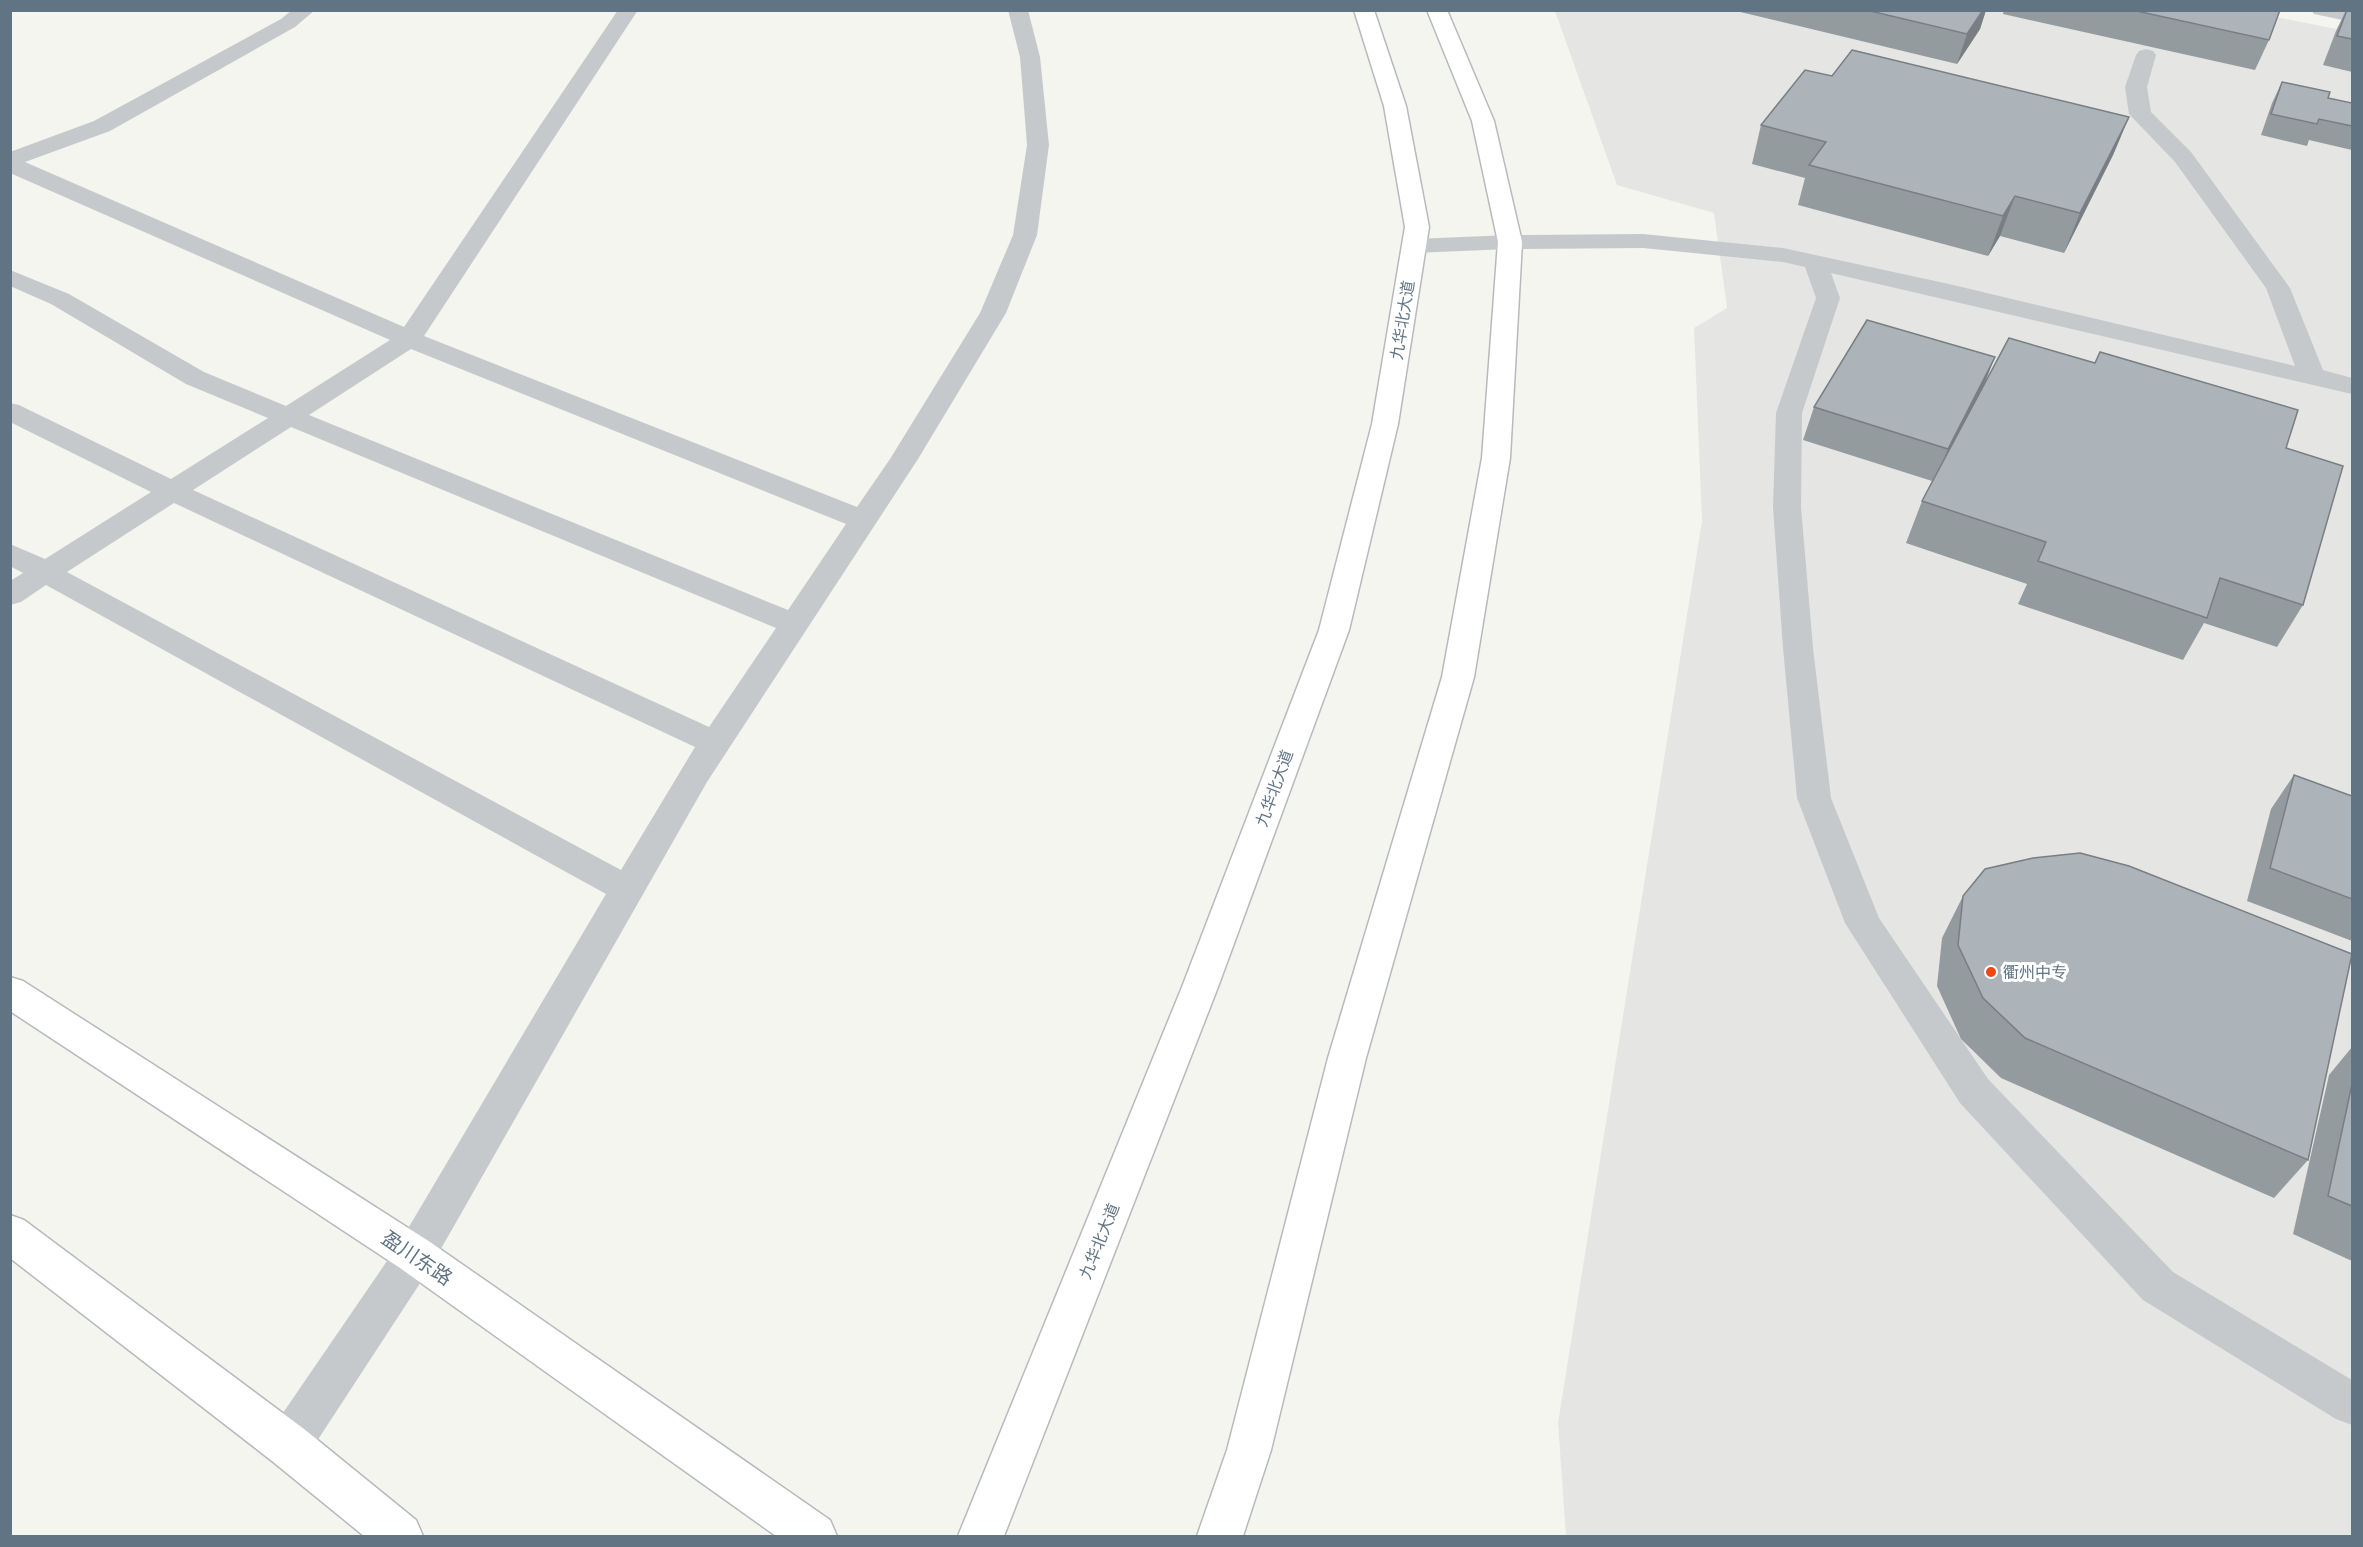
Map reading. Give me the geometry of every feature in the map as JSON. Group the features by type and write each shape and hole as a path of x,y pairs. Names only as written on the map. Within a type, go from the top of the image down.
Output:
{"main road":[{"name":"九华北大道","path":"981,1536 1200,987 1334,630 1385,424 1417,227 1395,106 1364,10"},
{"path":"1220,1536 1250,1450 1347,1058 1458,677 1496,458 1510,242 1483,121 1437,10"},
{"name":"盈川东路","path":"10,992 415,1255 814,1536"},
{"path":"10,1233 288,1445 400,1536"}],"street":[{"path":"10,162 102,126 288,23 305,10"},
{"path":"10,595 409,339 628,10"},
{"path":"288,1445 415,1255 715,743 904,459 993,313 1025,235 1038,145 1030,57 1018,10"},
{"path":"2321,10 2352,16"},
{"path":"2146,55 2136,87 2140,114 2182,157 2278,288 2312,375"},
{"path":"10,162 409,339 863,520"},
{"path":"1414,246 1510,242 1643,241 1783,255 1949,291 2352,386"},
{"path":"1815,262 1828,298 1789,414 1787,507 1798,648 1814,798 1863,923 1974,1091 2158,1286 2352,1404"},
{"path":"10,277 60,299 195,378 794,624"},
{"path":"10,411 172,491 715,743"},
{"path":"10,553 627,890"}],"shaded area":[{"name":"衢州中专","path":"2240,10 2352,32 2352,1536 1566,1536 1558,1423 1702,521 1694,328 1727,308 1714,213 1617,185 1555,11"}],"building":[{"path":"1866,10 1983,10 1967,34"},
{"path":"2132,10 2280,10 2269,40"},
{"path":"2347,10 2352,10 2352,39 2337,36"},
{"path":"1852,50 2129,117 2080,213 2015,196 2003,216 1809,165 1826,142 1761,125 1805,70 1832,76"},
{"path":"2282,82 2330,92 2328,98 2352,103 2352,126 2319,119 2317,124 2271,114"},
{"path":"1867,320 1995,357 1948,449 1814,407"},
{"path":"2009,338 2095,363 2100,352 2298,410 2286,448 2343,466 2303,605 2220,578 2207,618 2038,561 2046,542 1922,501"},
{"path":"2294,775 2352,796 2352,899 2270,868"},
{"path":"2080,853 2129,866 2352,954 2308,1160 2025,1038 1983,998 1958,945 1963,896 1985,869 2033,858"},
{"path":"2352,1084 2352,1206 2328,1196"}],"place":[{"name":"衢州中专","path":"1991,972"}]}
